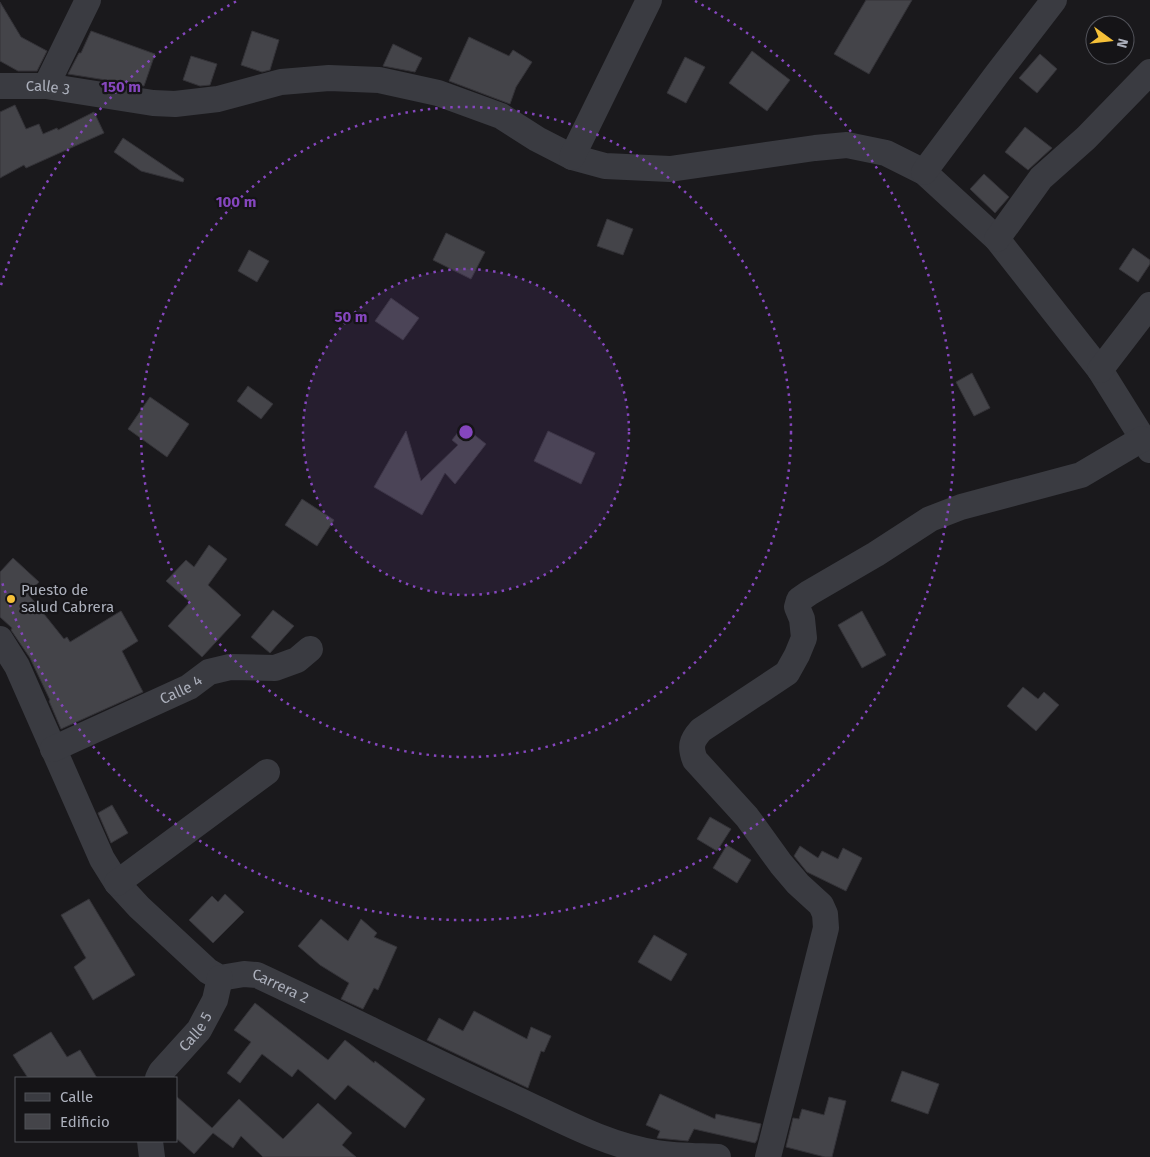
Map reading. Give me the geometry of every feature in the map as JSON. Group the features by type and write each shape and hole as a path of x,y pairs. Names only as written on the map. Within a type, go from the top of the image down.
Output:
{"street":[{"path":"46,86 88,0"},
{"path":"572,157 648,0"},
{"path":"924,172 1054,0"},
{"path":"997,239 1041,178 1086,138 1150,72"},
{"name":"Calle 3","path":"0,86 46,86 153,103 176,104 218,98 282,82 329,78 379,80 438,94 500,116 537,139 572,157 605,166 670,169 815,148 847,146 886,153 924,172 997,239 1100,370 1146,444"},
{"path":"1100,370 1150,305"},
{"path":"768,1157 826,928 825,914 821,905 798,884 747,817 696,760 691,748 693,739 701,730 786,673 797,655 804,638 802,619 797,607 799,600 809,593 930,519 961,508 1081,475 1146,444"},
{"path":"0,639 17,666 102,859 117,883 139,907 208,971 220,978"},
{"name":"Calle 4","path":"53,749 189,687 209,672 230,667 276,668 297,660 310,649"},
{"path":"117,883 267,772"},
{"name":"Carrera 2","path":"220,978 244,974 256,975 568,1125 629,1147 657,1153 718,1157"},
{"name":"Calle 5","path":"158,1077 199,1030 215,1000 220,978"},
{"path":"150,1142 152,1157"}],"building":[{"path":"866,0 912,0 869,74 834,54"},
{"path":"0,2 21,37 47,51 37,71 18,71 0,61"},
{"path":"91,31 155,54 144,86 68,74 79,53 81,53"},
{"path":"252,31 279,40 270,70 262,72 241,65"},
{"path":"469,37 509,56 513,50 532,62 516,87 510,104 449,81"},
{"path":"393,44 422,58 415,72 383,66"},
{"path":"752,51 790,80 767,111 729,83"},
{"path":"1040,54 1057,69 1037,93 1019,78"},
{"path":"191,56 217,64 210,85 200,86 183,80"},
{"path":"685,57 705,67 686,103 667,93"},
{"path":"15,105 26,129 39,124 43,134 57,128 58,130 94,112 104,133 26,168 24,165 0,178 0,112"},
{"path":"1025,127 1052,148 1028,170 1005,152"},
{"path":"123,138 184,179 183,182 141,171 114,152"},
{"path":"984,174 1009,197 995,213 970,189"},
{"path":"607,219 633,229 623,255 597,246"},
{"path":"446,233 485,252 471,279 433,260"},
{"path":"1133,248 1150,260 1150,264 1138,282 1119,269"},
{"path":"249,250 269,261 257,282 238,271"},
{"path":"391,298 419,318 403,340 375,321"},
{"path":"972,373 990,408 974,416 956,382"},
{"path":"248,386 273,404 261,419 237,401"},
{"path":"150,397 189,424 167,457 128,429"},
{"path":"463,426 486,444 455,484 445,473 422,515 374,487 406,431 421,481 458,445 452,440"},
{"path":"548,431 595,453 581,484 534,461"},
{"path":"302,499 334,520 317,546 285,525"},
{"path":"209,545 227,559 208,585 241,615 202,657 168,626 190,602 166,581 186,560 194,567"},
{"path":"13,558 39,582 28,594 64,639 67,637 70,642 121,611 138,641 122,651 143,692 61,729 50,700 30,658 11,630 12,628 0,617 0,572"},
{"path":"273,610 294,626 270,653 251,637"},
{"path":"862,611 886,655 862,668 838,625"},
{"path":"1023,687 1038,699 1044,692 1059,705 1036,731 1007,706"},
{"path":"112,805 128,833 111,843 98,813"},
{"path":"710,817 731,829 717,851 697,839"},
{"path":"727,845 751,860 737,883 713,868"},
{"path":"800,846 818,858 822,851 838,859 843,848 862,858 846,891 807,872 794,856"},
{"path":"225,894 244,912 213,943 189,920 212,896 218,902"},
{"path":"89,899 135,975 93,1000 74,967 86,958 61,915"},
{"path":"321,919 348,941 361,919 377,933 374,937 397,947 378,990 374,988 363,1009 341,999 349,983 320,965 298,946"},
{"path":"654,935 687,954 671,981 638,962"},
{"path":"255,1003 328,1060 345,1040 425,1099 405,1128 348,1085 335,1100 298,1069 292,1077 262,1054 240,1083 227,1073 251,1042 234,1030"},
{"path":"474,1011 527,1039 531,1027 551,1036 544,1052 541,1051 528,1088 427,1040 439,1018 463,1031"},
{"path":"51,1032 67,1057 80,1050 96,1077 27,1077 13,1055"},
{"path":"902,1071 939,1084 928,1114 891,1101"},
{"path":"660,1094 715,1119 716,1114 761,1124 757,1140 755,1143 694,1129 688,1141 657,1138 660,1131 646,1125"},
{"path":"829,1097 846,1101 832,1157 786,1147 793,1118 799,1119 802,1109 824,1115"},
{"path":"178,1098 212,1128 239,1099 283,1139 318,1103 352,1133 342,1145 356,1157 263,1157 241,1136 233,1148 213,1133 194,1154 178,1140"}],"place":[{"name":"Puesto de salud Cabrera","path":"11,599"}]}
